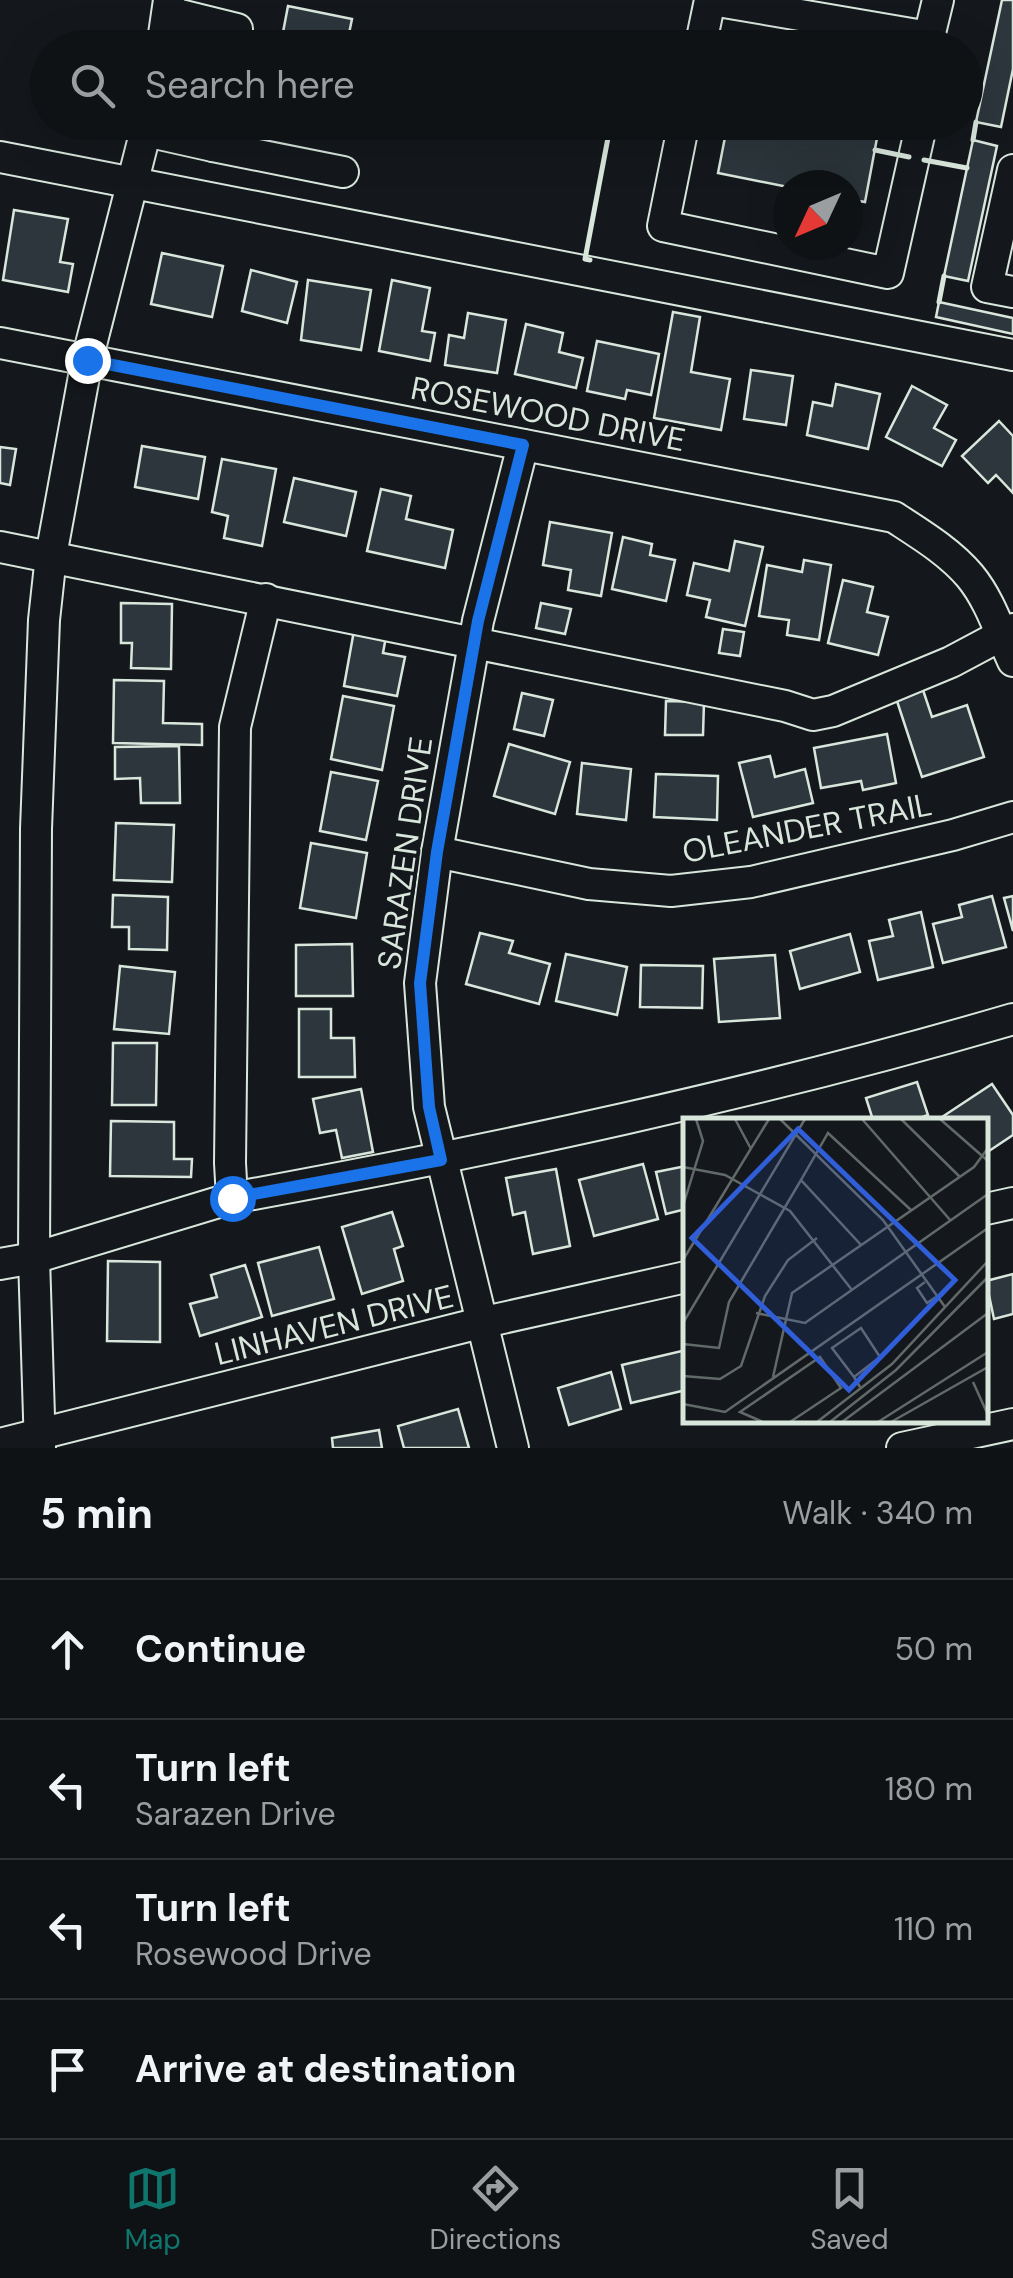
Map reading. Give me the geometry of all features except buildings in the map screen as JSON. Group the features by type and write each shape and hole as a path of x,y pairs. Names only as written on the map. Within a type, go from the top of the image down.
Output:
{"street":[{"path":"704,30 711,0 867,30"},
{"path":"932,30 938,0"},
{"path":"169,6 238,30"},
{"path":"41,1442 34,1258 36,829 44,620 50,556 87,360 144,140"},
{"path":"235,140 343,172"},
{"path":"680,140 663,226 888,273 918,140"},
{"path":"0,158 1013,355"},
{"path":"1013,170 987,287 1013,292"},
{"name":"ROSEWOOD DRIVE","path":"0,343 894,518 932,542 969,574 1009,643"},
{"name":"SARAZEN DRIVE","path":"513,1448 429,1107 420,983 437,852 474,642 523,445"},
{"path":"0,547 785,706 813,716 1009,643"},
{"path":"232,1198 236,727 266,599"},
{"name":"OLEANDER TRAIL","path":"437,852 589,884 671,891 751,882 1013,817"},
{"path":"0,1264 34,1258 232,1198 441,1160 896,1053 1013,1019"},
{"path":"988,1209 1013,1204"},
{"name":"LINHAVEN DRIVE","path":"0,1444 41,1442 480,1324 683,1277"},
{"path":"902,1448 1013,1424"}],"wall":[{"path":"590,260 585,259 608,140"},
{"path":"875,150 909,157"},
{"path":"924,160 967,168"},
{"path":"939,302 944,276"}],"route":[{"path":"87,360 523,445 478,621 437,852 420,983 429,1107 441,1160 232,1198"}]}
